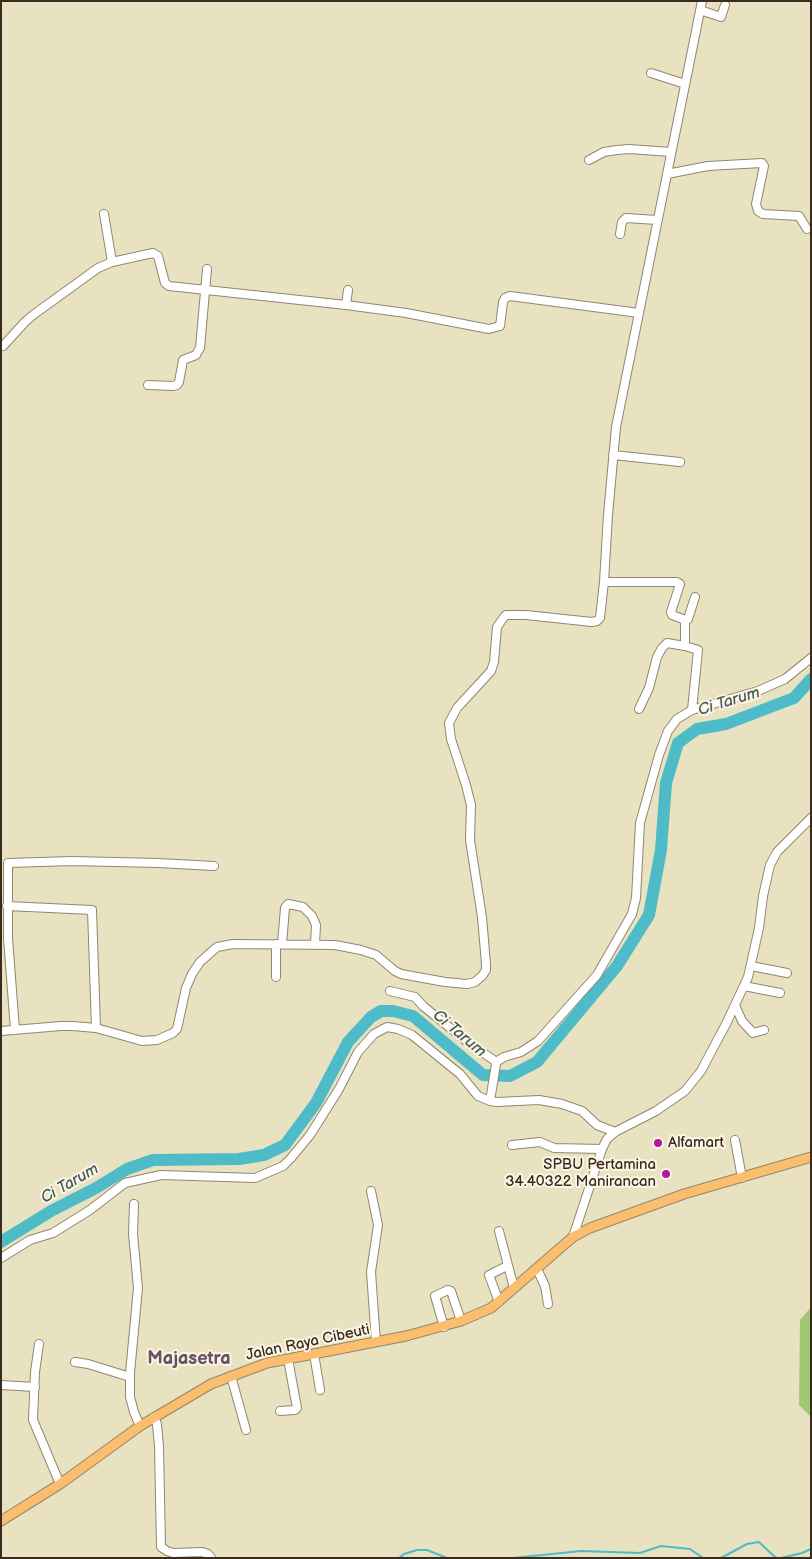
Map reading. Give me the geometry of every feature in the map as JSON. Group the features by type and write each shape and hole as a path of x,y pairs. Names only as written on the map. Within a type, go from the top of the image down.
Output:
{"main road":[{"name":"Jalan Raya Cibeuti","path":"1,1521 60,1484 154,1417 205,1388 231,1376 268,1363 376,1342 444,1327 461,1321 491,1308 538,1269 572,1237 590,1228 684,1194 811,1156"}],"street":[{"path":"1,1031 61,1026 96,1028 142,1041 156,1040 173,1033 178,1025 188,982 196,968 209,953 225,945 315,944 361,950 376,955 395,971 410,976 467,984 475,982 482,976 486,970 486,964 482,917 470,840 471,805 451,739 449,723 457,708 491,670 494,662 497,627 506,615 594,622 600,618 616,427 702,1"},
{"path":"700,10 720,17 726,5"},
{"path":"651,74 685,84"},
{"path":"589,160 604,152 623,149 671,152"},
{"path":"667,174 713,165 762,163 764,166 756,204 758,211 763,214 799,216 807,229"},
{"path":"104,214 112,262"},
{"path":"620,234 622,222 626,218 657,220"},
{"path":"1,339 3,346 25,322 42,308 59,298 98,268 112,262 153,253 158,256 165,282 169,286 406,313 489,329 500,326 503,302 505,298 510,296 639,313"},
{"path":"148,385 177,385 183,360 196,355 200,348 206,269"},
{"path":"346,305 348,290"},
{"path":"613,454 680,462"},
{"path":"604,582 677,582 679,586 671,612 672,615 683,619 685,622"},
{"path":"686,646 685,622 688,619 694,597"},
{"path":"639,709 649,688 657,657 667,643 698,650 692,710"},
{"path":"491,1099 496,1063 504,1057 521,1052 538,1041 597,975 632,914 636,898 640,822 668,730 677,719 692,710 758,692 784,679 811,658"},
{"path":"572,1237 607,1139 615,1132 656,1111 685,1091 701,1071 735,1005 751,966 770,865 777,852 811,818"},
{"path":"15,1030 5,938 8,864 10,862 158,863 214,866"},
{"path":"276,977 279,944 285,908 288,904 303,907 312,916 316,925 315,944"},
{"path":"7,906 92,910 96,1028"},
{"path":"751,966 787,973"},
{"path":"744,986 780,993"},
{"path":"390,991 415,997 423,1006 496,1063"},
{"path":"735,1005 742,1021 753,1033 764,1030"},
{"path":"1,1258 30,1240 52,1233 90,1210 125,1182 162,1175 255,1178 283,1166 310,1135 339,1089 358,1052 374,1034 387,1027 412,1035 460,1074 478,1096 496,1102 539,1100 562,1104 582,1111 596,1126 615,1132"},
{"path":"735,1140 742,1178"},
{"path":"512,1145 540,1142 554,1148 602,1150"},
{"path":"371,1191 378,1225 378,1236 371,1272 376,1342"},
{"path":"134,1204 133,1234 138,1288 130,1397 140,1426"},
{"path":"499,1231 514,1288"},
{"path":"499,1302 489,1275 507,1266"},
{"path":"538,1269 545,1286 548,1304"},
{"path":"444,1327 435,1296 448,1290 451,1291 461,1321"},
{"path":"39,1344 34,1425 60,1484"},
{"path":"314,1354 320,1390"},
{"path":"280,1411 295,1410 297,1408 288,1359"},
{"path":"75,1362 130,1377"},
{"path":"231,1376 246,1430"},
{"path":"1,1385 35,1387"},
{"path":"154,1417 159,1446 161,1547 173,1553 202,1552 212,1558"}],"green space":[{"path":"811,1307 811,1417 799,1405 800,1320"}],"waterway":[{"name":"Ci Tarum","path":"1,1242 51,1211 96,1188 127,1169 153,1160 239,1159 264,1155 285,1145 316,1103 348,1042 371,1017 381,1011 393,1011 413,1016 483,1075 510,1076 537,1062 617,966 649,915 661,850 666,783 678,743 697,729 726,724 794,698 811,679"},
{"path":"721,1558 747,1544 759,1542 776,1558"},
{"path":"513,1558 581,1551 640,1553 661,1546 690,1549 703,1558"},
{"path":"781,1558 811,1549"},
{"path":"399,1558 404,1554 417,1550 427,1550 447,1558"}],"place":[{"name":"Alfamart","path":"658,1143"},
{"name":"SPBU Pertamina 34.40322 Manirancan","path":"666,1174"}],"district":[{"name":"Majasetra","path":"189,1359"}]}
